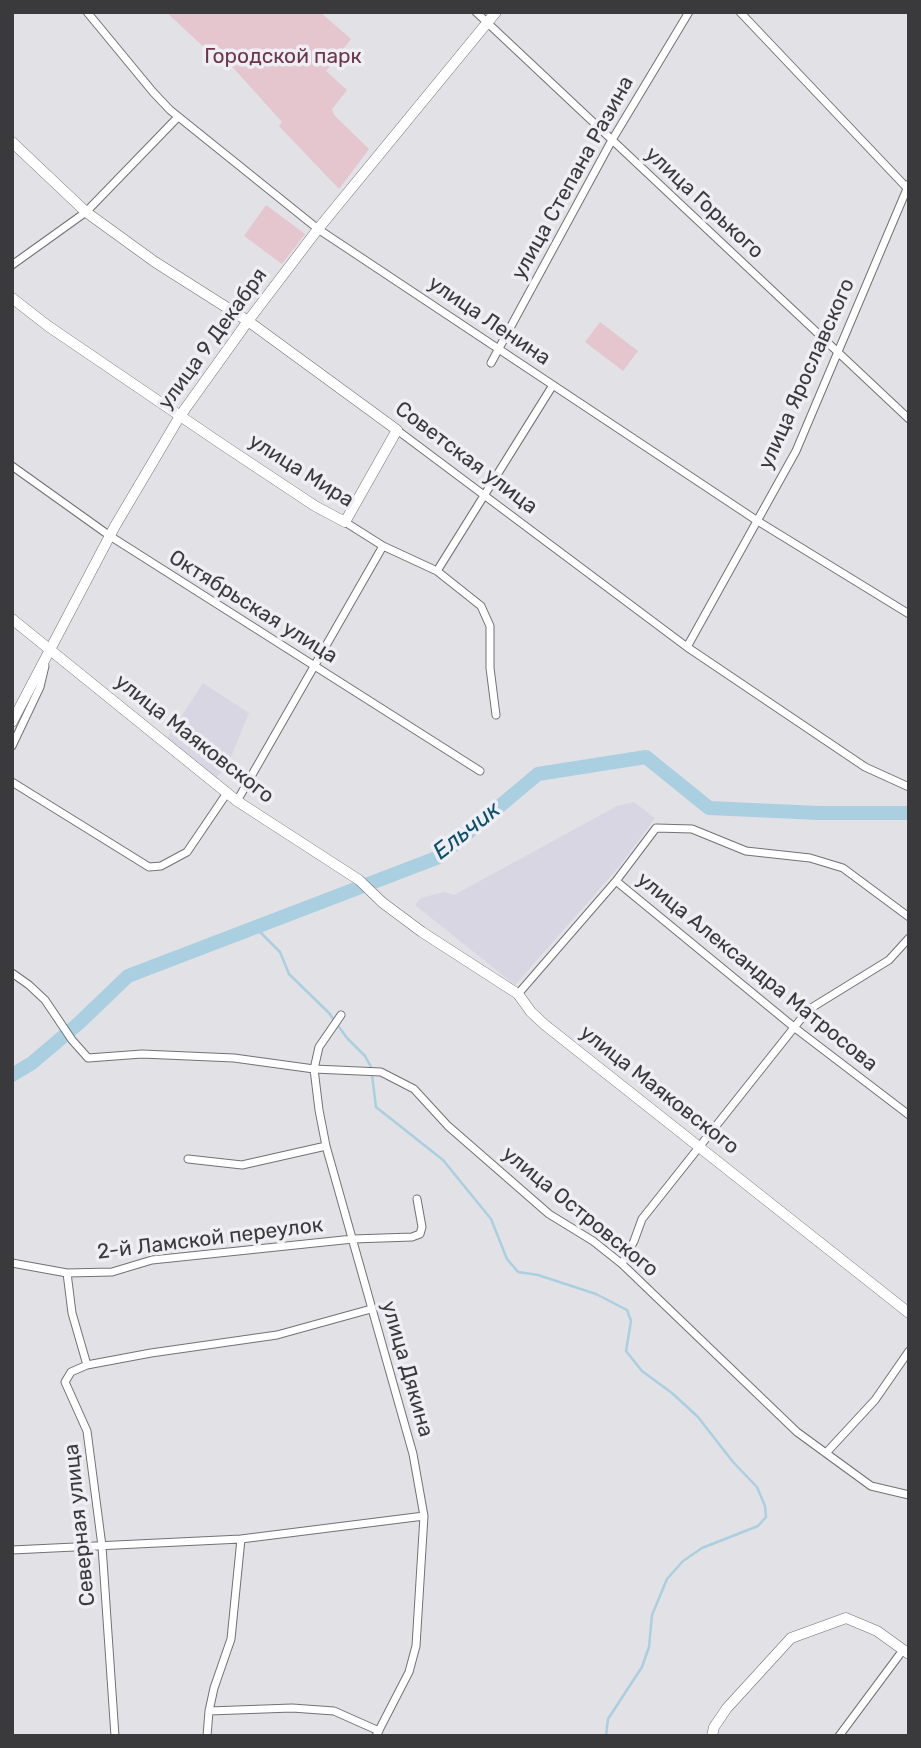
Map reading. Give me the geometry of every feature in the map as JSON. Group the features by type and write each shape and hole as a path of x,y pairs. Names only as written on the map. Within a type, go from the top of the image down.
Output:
{"main road":[{"name":"улица 9 Декабря","path":"12,722 110,536 180,416 318,229 496,12"},
{"name":"Советская улица","path":"12,142 86,212 155,262 248,321 397,430"},
{"name":"улица Мира","path":"12,298 48,326 180,416 315,506 345,522"},
{"path":"345,522 397,430"},
{"name":"улица Маяковского","path":"12,619 49,653 237,801 359,880 383,903 422,932 518,994 545,1025 909,1313"},
{"path":"712,1736 714,1727 727,1708 790,1638 846,1618 877,1631 906,1652"}],"street":[{"name":"улица Ленина","path":"87,12 152,92 178,117 318,229 756,520 909,614"},
{"name":"улица Горького","path":"476,12 909,419"},
{"name":"улица Степана Разина","path":"491,363 612,140 689,12"},
{"path":"740,12 908,187"},
{"path":"12,265 86,212 178,117"},
{"name":"улица Ярославского","path":"687,647 796,451 908,187"},
{"path":"437,571 553,385"},
{"name":"Советская улица","path":"397,430 687,647 865,766 909,787"},
{"name":"Октябрьская улица","path":"12,466 110,536 480,771"},
{"name":"улица Мира","path":"345,522 383,546 437,571 481,606 490,626 490,668 496,715"},
{"path":"237,801 383,546"},
{"path":"12,746 40,687 49,653"},
{"path":"12,782 149,867 162,866 187,852 227,793"},
{"name":"улица Александра Матросова","path":"518,994 616,881 656,828 692,829 746,852 810,858 843,869 909,917"},
{"name":"улица Александра Матросова","path":"616,881 795,1028 909,1115"},
{"path":"622,1264 642,1219 808,1010 889,960 909,938"},
{"name":"улица Островского","path":"12,973 45,1000 80,1052 88,1058 142,1055 234,1058 314,1069 381,1072 414,1089 448,1126 549,1214 593,1241 622,1264 797,1432 871,1486 909,1495"},
{"name":"улица Дякина","path":"341,1015 319,1047 314,1069 326,1146 413,1454 424,1516 416,1646 409,1672 377,1733"},
{"path":"188,1159 242,1165 326,1146"},
{"name":"2-й Ламской переулок","path":"12,1263 67,1273 112,1272 152,1260 353,1239 412,1237 420,1234 422,1227 417,1199"},
{"path":"67,1273 72,1312 87,1366 150,1353 277,1335 371,1309"},
{"path":"826,1453 874,1400 909,1350"},
{"name":"Северная улица","path":"87,1366 71,1372 65,1382 88,1431 102,1546 115,1736"},
{"path":"12,1550 241,1539 424,1516"},
{"path":"207,1736 209,1711 231,1639 241,1539"},
{"path":"839,1736 906,1652"},
{"path":"209,1711 292,1708 334,1712 377,1733"}],"shaded area":[{"path":"203,683 249,713 231,757 216,779 166,740"},
{"path":"634,802 655,818 618,868 515,985 415,905 421,898 444,892 454,895 617,806"}],"green space":[{"name":"Городской парк","path":"166,12 320,12 351,39 326,71 347,90 332,109 334,115 369,149 339,189 279,126 282,122 228,62 210,46 207,50"},
{"path":"266,205 305,234 282,264 244,236"},
{"path":"600,322 638,351 623,371 585,342"}],"waterway":[{"name":"Ельчик","path":"12,1075 32,1063 79,1023 128,976 439,857 538,774 646,757 709,808 819,813 909,813"},
{"path":"254,926 280,952 289,974 329,1013 347,1038 365,1056 371,1067 376,1107 443,1160 491,1219 507,1259 518,1272 538,1275 596,1294 627,1310 631,1321 626,1351 642,1371 698,1417 733,1462 757,1487 765,1506 766,1517 758,1526 702,1548 683,1561 667,1579 652,1615 649,1647 642,1667 608,1719 606,1736"}]}
